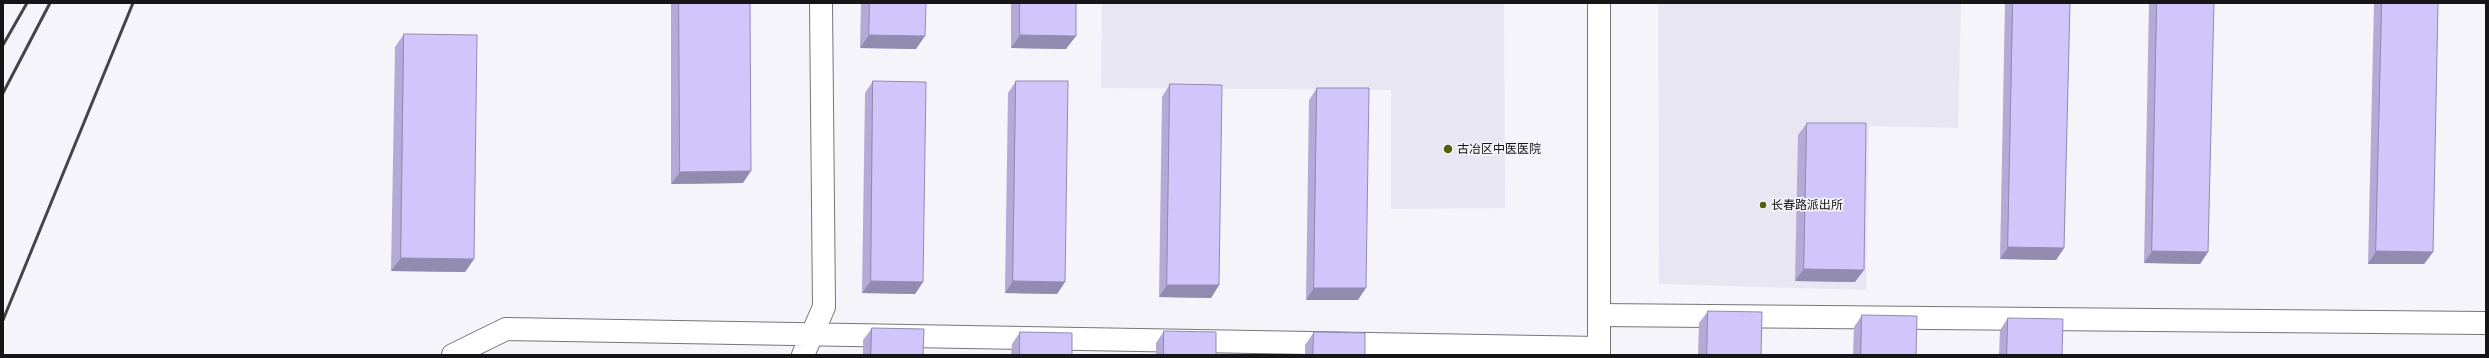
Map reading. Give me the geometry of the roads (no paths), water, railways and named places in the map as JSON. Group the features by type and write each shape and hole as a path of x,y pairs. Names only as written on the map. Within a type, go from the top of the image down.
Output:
{"street":[{"path":"803,355 824,307 821,3"},
{"path":"453,355 506,329 812,334 1599,352 1599,3"},
{"path":"1599,315 2486,323"}],"railway":[{"path":"3,45 27,3"},
{"path":"3,93 50,3"},
{"path":"3,320 133,3"}],"place":[{"name":"古冶区中医医院","path":"1448,149"},
{"name":"长春路派出所","path":"1763,205"}]}
